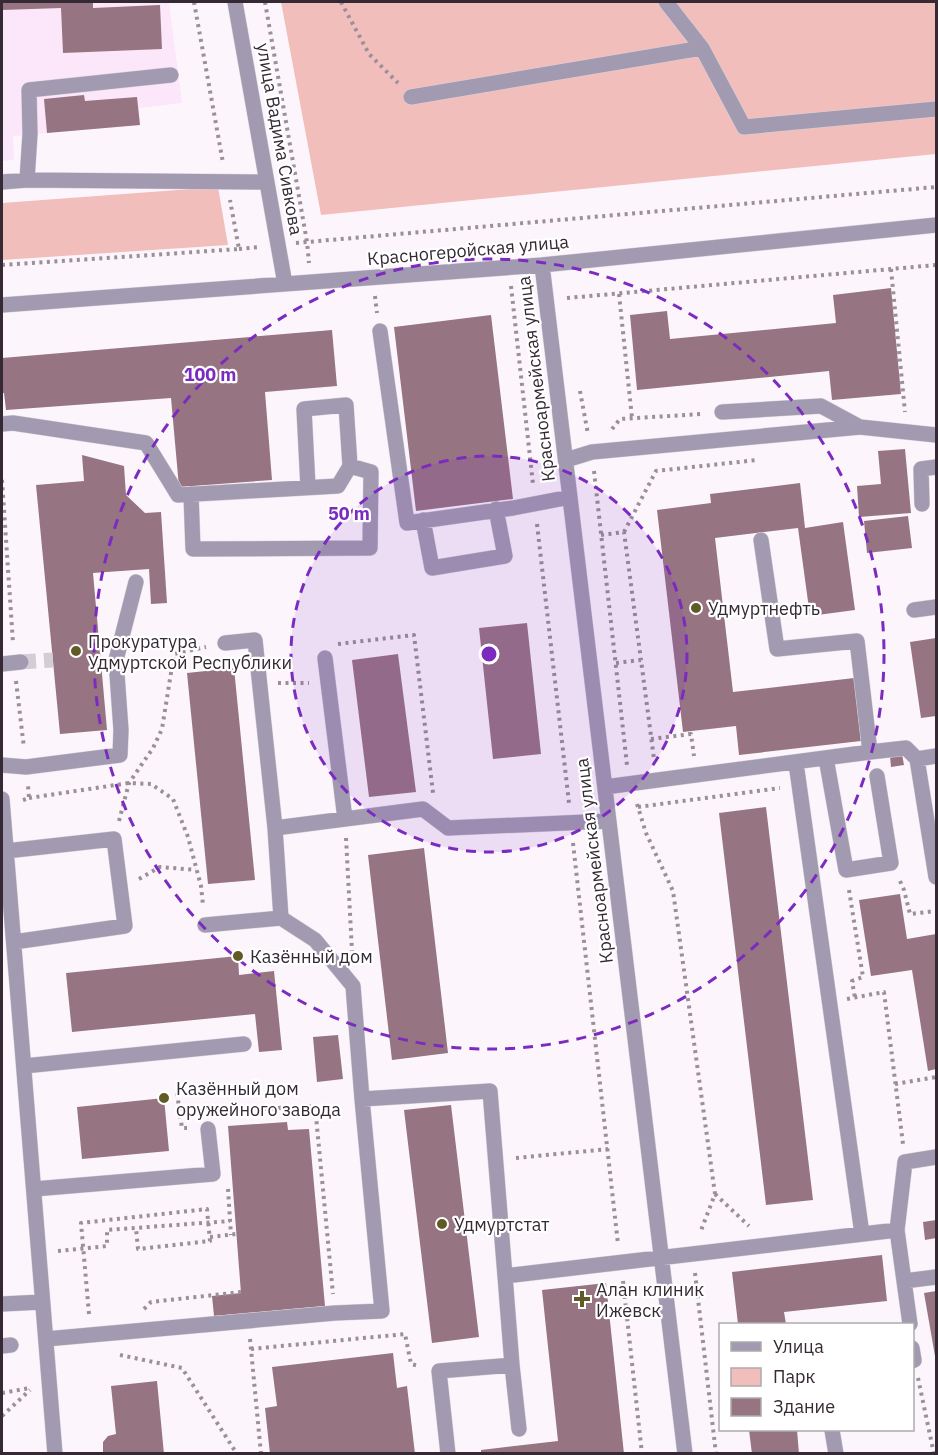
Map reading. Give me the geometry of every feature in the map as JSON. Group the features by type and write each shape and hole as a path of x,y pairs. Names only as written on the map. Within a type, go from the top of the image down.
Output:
{"street":[{"name":"улица Вадима Сивкова","path":"236,2 285,284"},
{"path":"666,2 702,48 744,128 936,109"},
{"path":"411,97 702,48"},
{"path":"27,180 30,134 29,90 171,75"},
{"path":"2,182 27,180 267,182"},
{"name":"Красногеройская улица","path":"2,305 542,265 936,225"},
{"name":"Красноармейская улица","path":"542,265 685,1454"},
{"path":"381,330 407,523 570,497"},
{"path":"2,424 13,423 146,443 178,495 338,486 350,466 345,405 304,409 308,487"},
{"path":"722,412 821,406 860,427"},
{"path":"566,460 592,452 860,427 936,435"},
{"path":"191,494 193,549 370,548 371,472 350,466"},
{"path":"922,504 921,469 936,467"},
{"path":"423,520 432,568 505,555 496,509"},
{"path":"761,540 777,649 857,641 870,752"},
{"path":"2,765 26,767 120,755 121,730 116,660 136,582"},
{"path":"914,610 936,607"},
{"path":"225,643 255,640 276,828 281,918"},
{"path":"325,658 345,819"},
{"path":"2,664 21,662"},
{"path":"605,787 906,748 917,759 936,877"},
{"path":"917,759 936,756"},
{"path":"826,758 846,870 891,863 877,776"},
{"path":"796,762 862,1234"},
{"path":"2,799 55,1454"},
{"path":"276,828 423,809 448,828 609,821"},
{"path":"6,851 114,839 125,926 14,942"},
{"path":"46,1339 335,1313 382,1311 353,986 315,940 281,918 205,925"},
{"path":"24,1066 244,1044"},
{"path":"362,1099 490,1091 519,1429"},
{"path":"34,1189 213,1174 208,1129"},
{"path":"910,1323 897,1230 905,1162 936,1157"},
{"path":"505,1276 897,1230"},
{"path":"904,1281 936,1277"},
{"path":"2,1304 42,1302"},
{"path":"448,1454 439,1371 512,1365"},
{"path":"832,1431 836,1454"}],"path":[{"path":"264,2 307,242 936,187"},
{"path":"341,2 369,54 411,97"},
{"path":"564,299 936,265"},
{"path":"891,269 907,432"},
{"path":"510,285 642,1454"},
{"path":"620,294 633,418"},
{"path":"580,387 592,452 627,764 646,833 673,891 715,1194 693,1254 716,1454"},
{"path":"592,452 620,420 722,412"},
{"path":"654,760 624,532 656,471 758,460"},
{"path":"601,535 624,532"},
{"path":"325,658 339,644 414,635 433,793 423,809"},
{"path":"114,839 129,783 153,748 162,729 174,654 225,643"},
{"path":"616,663 641,660"},
{"path":"260,683 328,683"},
{"path":"651,738 692,734 694,756 684,757"},
{"path":"645,762 664,759"},
{"path":"627,764 636,763"},
{"path":"29,798 129,783 151,784 173,799 188,837 201,886 205,925"},
{"path":"638,807 784,787"},
{"path":"345,819 353,986"},
{"path":"891,863 904,890 910,914 936,911"},
{"path":"120,890 160,867 196,870"},
{"path":"846,870 862,977 852,981 855,998"},
{"path":"830,1004 884,992 905,1162"},
{"path":"895,1084 936,1077"},
{"path":"177,1093 182,1128 208,1129"},
{"path":"223,1122 222,1111 315,1106 335,1313"},
{"path":"529,1157 608,1149"},
{"path":"210,1237 234,1234 230,1221 227,1188"},
{"path":"715,1194 769,1245"},
{"path":"100,1316 89,1317 81,1223 207,1209 210,1241 138,1249 136,1228"},
{"path":"38,1253 107,1246 107,1230 230,1221"},
{"path":"143,1310 151,1302 241,1292"},
{"path":"248,1321 261,1454"},
{"path":"251,1349 405,1334 411,1364 439,1371"},
{"path":"114,1353 182,1368 237,1454"},
{"path":"920,1383 934,1454"},
{"path":"2,1393 33,1388 2,1416"}],"shaded area":[{"path":"2,2 169,2 182,103 139,108 140,125 13,136 14,160 2,161"}],"green space":[{"path":"281,2 936,2 936,154 321,215"},
{"path":"218,187 228,245 2,260 2,203"}],"building":[{"path":"2,2 93,2 93,8 160,5 162,49 63,53 61,8 2,10"},
{"path":"84,95 85,101 137,97 140,125 47,133 44,99"},
{"path":"891,288 901,394 832,400 829,371 637,390 630,315 667,311 670,339 836,323 833,295"},
{"path":"491,315 513,499 416,511 394,327"},
{"path":"332,330 337,386 265,392 272,480 179,487 171,398 6,410 4,393 2,393 2,358"},
{"path":"905,449 911,513 859,517 857,486 881,484 878,451"},
{"name":"Прокуратура Удмуртской Республики","path":"82,455 124,466 126,495 145,513 161,512 167,603 151,604 149,569 93,573 107,730 60,734 36,485 84,481"},
{"name":"Удмуртнефть","path":"800,483 805,528 843,522 855,610 810,616 798,528 715,538 733,692 854,678 861,741 739,755 736,726 683,732 657,510 711,503 710,494"},
{"path":"908,516 912,548 867,553 864,521"},
{"path":"527,623 541,754 493,759 479,628"},
{"path":"936,638 936,716 921,718 910,642"},
{"path":"398,654 416,792 369,797 352,660"},
{"path":"234,668 255,880 208,884 187,673"},
{"path":"902,754 904,765 891,767 890,756"},
{"path":"766,807 813,1200 766,1205 719,813"},
{"path":"424,848 448,1053 392,1060 368,855"},
{"path":"900,894 907,939 936,934 936,1069 928,1071 912,970 871,976 859,900"},
{"path":"238,956 239,975 274,971 282,1050 259,1052 255,1014 72,1032 66,973"},
{"path":"338,1035 343,1079 317,1082 313,1037"},
{"path":"164,1098 169,1151 82,1159 77,1107"},
{"name":"Удмуртстат","path":"451,1105 479,1337 432,1343 404,1110"},
{"path":"287,1122 288,1130 309,1129 325,1306 214,1316 212,1296 241,1293 228,1126"},
{"path":"936,1220 936,1238 925,1240 923,1222"},
{"path":"882,1255 887,1301 784,1312 786,1323 738,1323 732,1272"},
{"path":"606,1283 624,1454 481,1454 481,1450 558,1441 542,1290"},
{"path":"936,1291 936,1356 935,1356 924,1293"},
{"path":"393,1353 397,1388 407,1386 415,1454 270,1454 265,1408 277,1406 272,1367"},
{"path":"157,1381 164,1454 103,1454 103,1442 108,1436 116,1434 111,1386"},
{"path":"749,1431 797,1431 799,1454 752,1454"}],"tunnel":[{"path":"21,662 53,660"}],"place":[{"name":"Удмуртнефть","path":"696,608"},
{"name":"Прокуратура Удмуртской Республики","path":"76,651"},
{"name":"Казённый дом","path":"238,956"},
{"name":"Казённый дом оружейного завода","path":"164,1098"},
{"name":"Удмуртстат","path":"442,1224"},
{"name":"Алан клиник Ижевск","path":"582,1299"}]}
